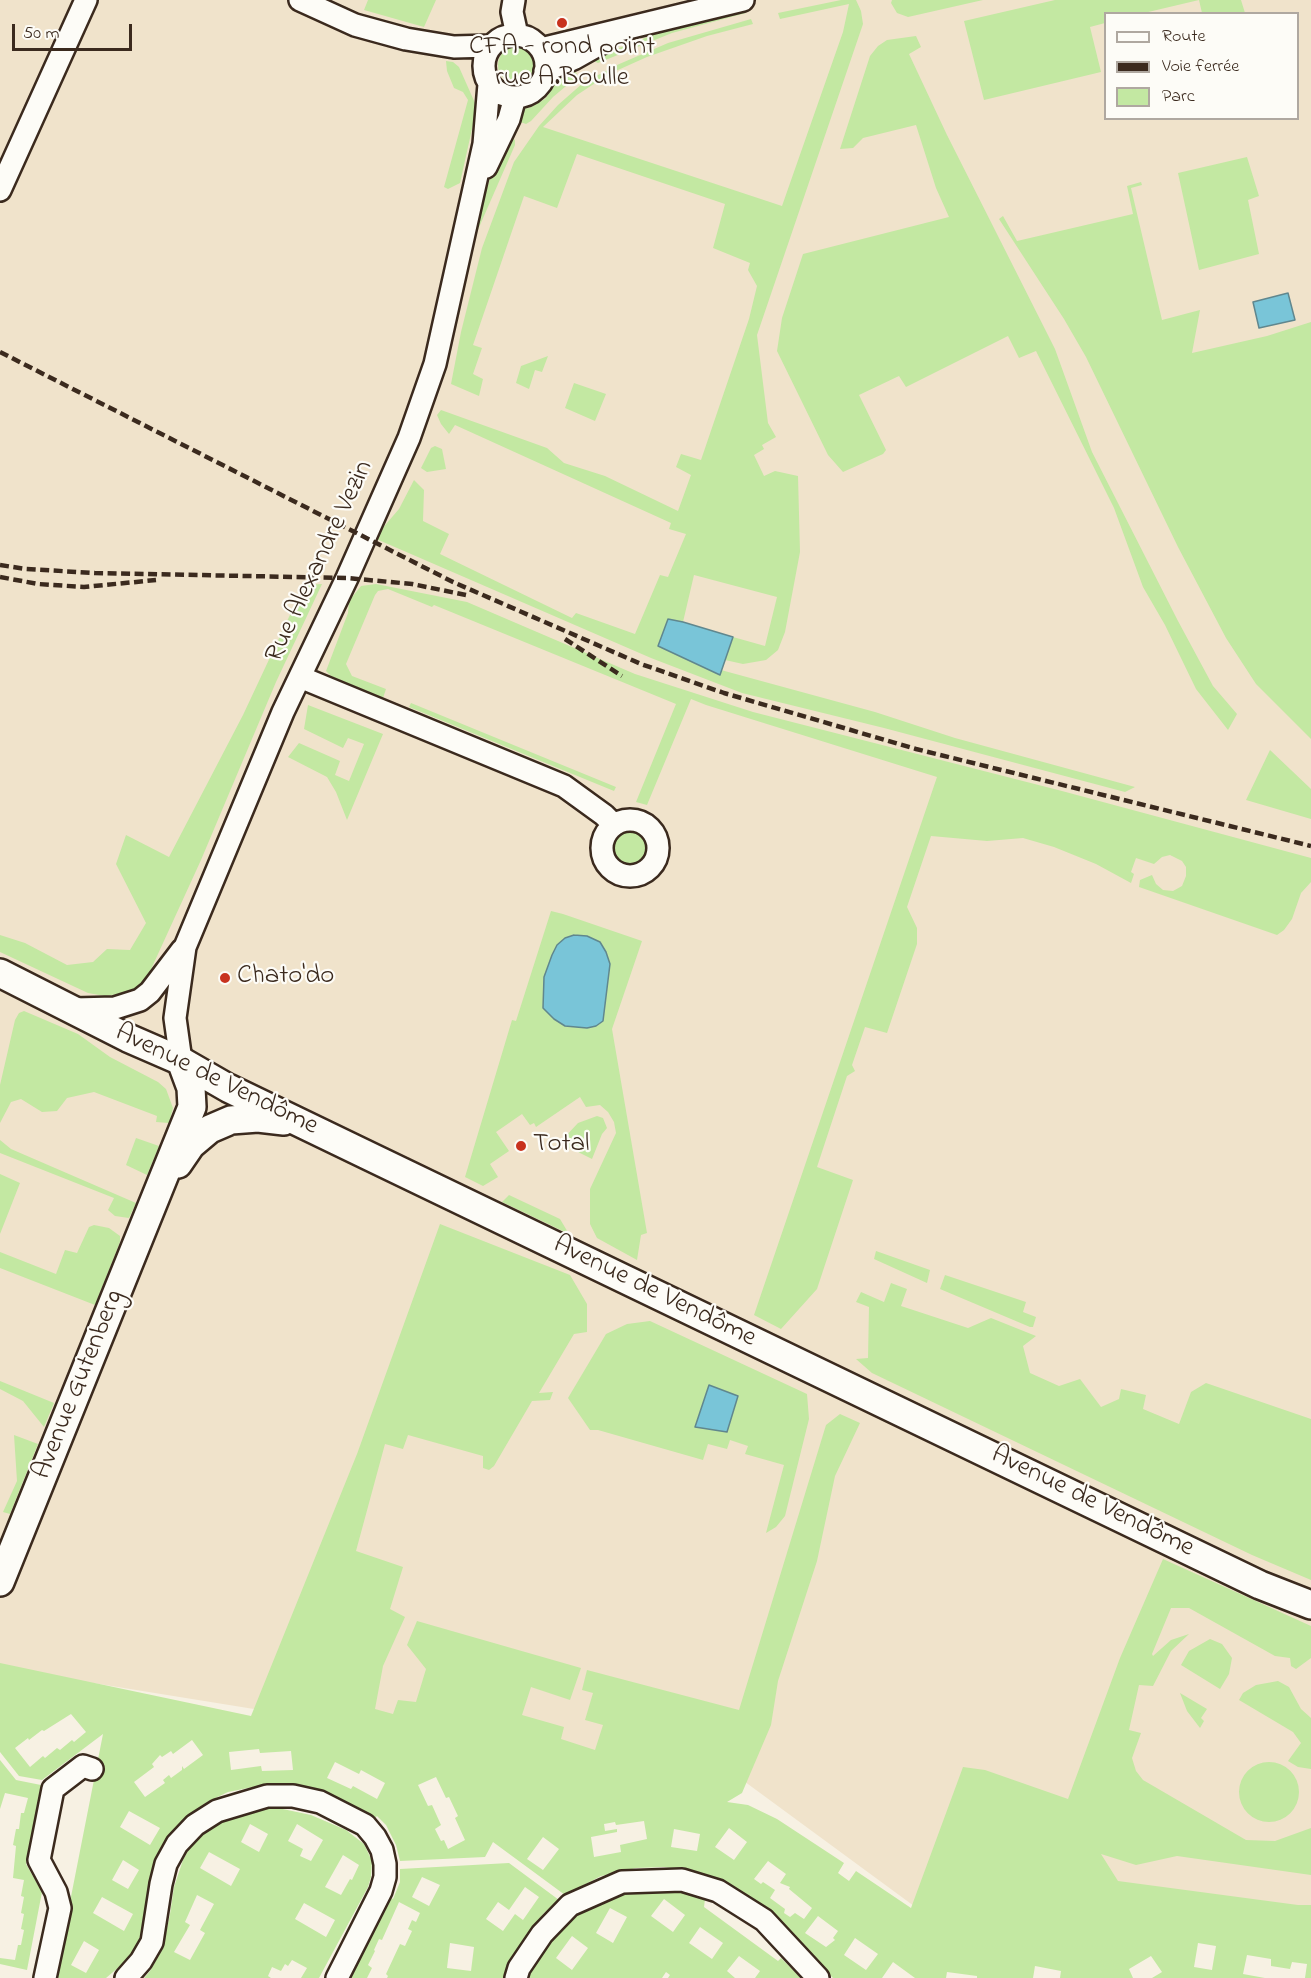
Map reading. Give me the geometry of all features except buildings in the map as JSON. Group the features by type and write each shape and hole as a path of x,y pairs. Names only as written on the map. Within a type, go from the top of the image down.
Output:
{"main road":[{"name":"Avenue de Vendôme","path":"0,973 134,1041 181,1061 228,1088 1260,1585 1311,1605"},
{"name":"Avenue Gutenberg","path":"0,1582 192,1107 191,1088 181,1061"},
{"name":"Avenue Gutenberg","path":"160,1188 191,1145 210,1129 231,1120 258,1118 292,1121 314,1129"}],"street":[{"path":"0,190 86,0"},
{"path":"300,0 356,25 406,39 454,47 488,65 496,91 505,96 526,95 542,81 545,70 541,49 534,42 517,35 508,36 488,65"},
{"path":"541,49 743,0"},
{"path":"513,6 517,35"},
{"path":"545,70 575,58 624,32 675,16"},
{"name":"Rue Alexandre Vezin","path":"181,1061 175,1018 185,947 283,712 347,578 409,438 435,364 484,144 488,65"},
{"name":"Rue Alexandre Vezin","path":"475,189 508,123 516,97"},
{"path":"300,677 564,786 575,792 614,825"},
{"name":"Rue Alexandre Vezin","path":"74,1009 115,1008 140,1000 150,992 185,947"},
{"path":"45,1978 60,1908 56,1892 39,1860 53,1789 83,1766 92,1769"},
{"path":"126,1978 141,1961 152,1942 166,1863 177,1844 195,1825 217,1811 240,1802 267,1796 293,1796 320,1802 365,1825 382,1850 386,1864 381,1891 337,1978"},
{"path":"516,1978 519,1968 542,1934 570,1905 622,1882 682,1880 718,1891 764,1920 818,1978"}],"shaded area":[{"path":"0,0 1311,0 1311,1944 1042,1900 1012,1978 737,1776 322,1720 0,1668"}],"green space":[{"path":"368,0 436,0 424,27 364,10"},
{"path":"841,0 856,0 863,24 757,335 768,423 776,437 762,445 764,449 754,455 764,476 775,471 798,476 800,552 785,632 778,650 766,660 743,664 725,660 733,637 765,646 777,597 694,575 683,622 668,619 720,674 721,670 1135,787 1125,792 742,693 651,658 374,538 399,509 414,480 424,490 423,521 449,534 440,554 572,618 576,613 635,634 660,575 668,577 686,534 669,529 671,523 455,425 449,434 437,415 441,410 547,448 564,463 605,476 678,511 691,475 676,467 681,454 701,460 749,319 757,286 748,270 750,263 713,248 725,204 577,154 557,208 524,196 473,345 482,348 473,374 483,379 479,396 451,384 461,332 482,248 514,162 539,126 583,83 617,65 668,43 751,19 753,24 707,36 647,57 609,74 577,95 543,127 782,206 843,32 849,4 780,19 778,13"},
{"path":"892,0 983,0 908,17 897,13 891,3"},
{"path":"1055,0 1199,0 1148,12 1104,12 1104,23 1090,27 1101,72 984,100 964,21"},
{"path":"1199,0 1241,0 1245,12 1202,12"},
{"path":"736,9 746,13 672,33 598,63 590,59 689,21"},
{"path":"916,36 921,47 909,54 947,135 1055,349 1092,452 1213,686 1237,714 1228,730 1196,689 1165,625 1143,587 1114,508 1036,351 1019,358 1008,336 906,387 899,376 859,395 886,450 883,454 843,472 828,455 777,351 782,318 803,254 949,217 936,188 916,125 863,138 853,148 840,149 870,56 887,40"},
{"path":"516,47 529,52 534,65 529,78 516,83 503,78 498,65 503,52"},
{"path":"446,61 453,62 459,67 475,103 476,111 460,183 448,189 444,187 468,100 463,92 454,88 447,71"},
{"path":"573,67 578,76 553,97 531,121 526,124 512,119 520,109 529,108 545,99 563,73"},
{"path":"506,135 515,140 515,145 477,232 444,378 464,263 496,159"},
{"path":"1247,157 1259,196 1248,200 1259,254 1199,270 1178,173"},
{"path":"1141,182 1142,185 1131,188 1162,320 1200,310 1192,353 1267,336 1311,322 1311,739 1256,684 1226,638 1178,547 1086,357 999,219 1003,216 1017,241 1133,214 1127,186"},
{"path":"548,356 542,372 535,370 529,389 516,383 521,366"},
{"path":"574,383 606,394 595,421 565,408"},
{"path":"435,446 442,449 446,469 427,472 421,468 431,448"},
{"path":"322,584 276,682 201,860 147,978 132,992 105,996 88,993 0,952 0,935 25,943 67,965 93,962 107,949 130,950 146,923 116,864 126,835 169,857 243,715 304,585"},
{"path":"376,584 467,602 635,674 753,712 1311,858 1311,882 1301,893 1292,919 1277,935 1139,887 1140,880 1152,875 1156,884 1163,890 1173,891 1182,886 1186,876 1186,867 1182,861 1170,855 1162,857 1154,864 1136,858 1131,872 1134,874 1131,883 1096,864 1054,847 1023,838 987,841 931,836 907,907 917,928 917,944 887,1033 865,1027 852,1065 855,1071 847,1076 817,1167 853,1180 817,1289 781,1329 754,1315 937,777 691,699 647,805 636,802 676,704 434,605 432,607 388,589 378,591 375,595 346,664 352,676 386,689 383,698 331,676 326,671 348,613 349,601 361,586"},
{"path":"411,703 616,787 614,791 409,707"},
{"path":"308,705 383,734 347,820 336,792 327,777 288,757 299,743 340,761 335,775 349,781 364,744 348,738 343,748 304,729"},
{"path":"1270,750 1311,789 1311,819 1246,800"},
{"path":"629,830 641,835 646,847 641,859 629,864 617,859 612,847 617,835"},
{"path":"551,911 642,941 612,1029 647,1233 641,1235 637,1260 597,1238 590,1224 590,1189 616,1133 614,1122 600,1105 586,1107 580,1097 536,1127 534,1123 530,1125 522,1114 496,1132 509,1151 490,1164 498,1177 483,1186 465,1177 512,1020 516,1021"},
{"path":"24,1011 78,1034 110,1057 158,1082 166,1089 173,1108 169,1123 156,1122 157,1116 94,1092 67,1098 57,1111 42,1112 21,1099 11,1102 0,1123 0,1085 15,1020 19,1013"},
{"path":"597,1116 603,1118 607,1128 602,1134 592,1159 568,1147 564,1138 578,1123"},
{"path":"136,1138 159,1146 147,1175 126,1165"},
{"path":"0,1140 11,1149 136,1203 129,1218 115,1216 108,1210 114,1198 0,1153"},
{"path":"0,1174 20,1183 0,1234"},
{"path":"509,1195 560,1219 569,1234 502,1202"},
{"path":"440,1224 570,1275 587,1304 587,1332 574,1334 539,1393 553,1392 550,1400 532,1401 494,1466 489,1470 483,1468 483,1456 408,1435 403,1449 385,1444 356,1551 403,1567 390,1609 405,1617 383,1666 375,1709 393,1714 398,1700 416,1702 426,1669 407,1645 417,1621 581,1668 570,1700 531,1687 522,1715 564,1727 561,1739 595,1750 603,1725 585,1720 593,1693 582,1690 587,1670 739,1710 826,1425 840,1414 860,1423 835,1476 817,1561 778,1681 771,1725 742,1793 727,1802 748,1805 777,1819 844,1863 838,1873 849,1881 856,1871 911,1908 963,1767 985,1770 1068,1799 1120,1658 1163,1559 1311,1626 1311,1658 1296,1669 1291,1666 1290,1658 1275,1656 1189,1608 1171,1608 1153,1656 1171,1640 1189,1634 1171,1651 1153,1686 1139,1685 1129,1730 1141,1733 1132,1758 1136,1771 1143,1780 1246,1840 1275,1841 1311,1828 1311,1875 1177,1856 1136,1865 1101,1854 1118,1881 1311,1905 1311,1978 1305,1978 1307,1964 1292,1962 1290,1969 1271,1966 1271,1959 1247,1955 1243,1974 1265,1978 1152,1978 1162,1972 1151,1956 1129,1969 1133,1978 1060,1978 1061,1971 1035,1966 1033,1978 977,1978 977,1976 947,1972 946,1978 915,1978 893,1962 882,1978 833,1978 758,1904 735,1888 708,1877 664,1867 636,1868 601,1876 565,1895 493,1842 485,1857 400,1861 396,1845 386,1825 377,1816 375,1818 318,1792 279,1785 263,1785 228,1792 207,1802 189,1816 172,1835 155,1867 148,1891 144,1928 136,1948 126,1961 106,1978 55,1978 103,1734 42,1780 19,1776 0,1752 0,1663 251,1716 357,1454","holes":["71,1714 86,1732 60,1750 57,1748 45,1758 43,1756 30,1767 15,1748 28,1738 29,1740","192,1740 203,1755 184,1769 182,1766 182,1770 171,1778 169,1775 163,1780 165,1783 145,1797 134,1782 154,1767 152,1764 160,1755 162,1757 171,1751 173,1754","259,1749 260,1753 291,1751 293,1770 262,1771 261,1766 231,1770 229,1752","335,1762 359,1774 361,1770 385,1783 377,1799 353,1786 351,1789 327,1778","436,1777 458,1816 455,1818 465,1840 448,1849 435,1829 441,1825 432,1805 428,1806 418,1785","129,1811 160,1828 150,1845 120,1827","644,1821 647,1839 620,1845 621,1852 594,1857 591,1837 617,1832 617,1829 605,1831 604,1824 615,1822 616,1825","729,1828 747,1842 734,1860 715,1847","674,1829 700,1834 697,1851 671,1847","543,1837 559,1849 543,1870 527,1859","123,1860 139,1870 128,1889 112,1880","768,1861 786,1874 780,1883 790,1887 789,1889 812,1908 804,1919 795,1913 790,1917 784,1913 785,1909 770,1898 775,1890 763,1882 761,1884 754,1879","102,1897 133,1914 124,1931 93,1913","818,1916 838,1931 833,1938 835,1940 826,1947 805,1933","855,1938 878,1954 866,1970 844,1955","84,1941 99,1950 86,1973 71,1965","1198,1943 1216,1946 1212,1970 1194,1967"]},
{"path":"94,1225 109,1228 120,1236 120,1242 95,1305 0,1268 0,1252 56,1274 65,1250 77,1253 89,1227"},
{"path":"876,1251 930,1270 927,1283 874,1259"},
{"path":"945,1275 1026,1302 1023,1312 1036,1317 1033,1327 940,1289"},
{"path":"891,1283 907,1289 901,1306 968,1328 991,1318 1036,1336 1023,1346 1030,1373 1059,1386 1080,1379 1101,1407 1119,1399 1121,1389 1146,1395 1143,1409 1179,1424 1191,1392 1206,1383 1311,1419 1311,1580 1252,1555 872,1373 856,1359 868,1358 869,1307 856,1302 861,1292 884,1302"},
{"path":"650,1321 807,1394 809,1419 785,1516 776,1527 766,1533 784,1465 745,1454 748,1446 730,1440 727,1449 708,1444 703,1460 598,1430 590,1430 568,1398 606,1334 627,1324"},
{"path":"0,1381 54,1403 44,1427 23,1401 0,1389"},
{"path":"14,1435 38,1444 10,1514 3,1512 17,1481"},
{"path":"1210,1639 1222,1644 1232,1658 1229,1674 1220,1689 1181,1665 1189,1651"},
{"path":"1278,1681 1289,1687 1301,1709 1311,1718 1311,1769 1298,1767 1288,1761 1301,1743 1293,1732 1239,1700 1243,1693 1256,1685"},
{"path":"1180,1693 1207,1709 1201,1718 1204,1721 1200,1728 1187,1711"},
{"path":"0,1760 16,1780 41,1785 26,1864 42,1892 27,1970 0,1964 0,1958 15,1960 24,1930 21,1929 24,1914 21,1913 24,1897 21,1896 24,1880 13,1878 16,1846 13,1845 16,1829 19,1829 21,1813 24,1813 28,1798 5,1793 0,1809"},
{"path":"1269,1762 1286,1767 1294,1775 1299,1792 1294,1809 1286,1817 1269,1822 1252,1817 1244,1809 1239,1792 1244,1775 1252,1767"},
{"path":"278,1808 311,1815 346,1830 364,1844 372,1861 368,1887 319,1978 301,1978 307,1968 292,1960 288,1966 285,1964 281,1971 272,1967 268,1976 271,1978 144,1978 163,1948 174,1887 189,1849 201,1836 220,1823 260,1809","holes":["250,1824 268,1834 259,1852 241,1842","297,1824 323,1840 311,1861 300,1856 303,1849 288,1841","209,1852 240,1869 231,1886 200,1868","343,1855 359,1865 341,1895 325,1887","197,1895 214,1904 200,1930 205,1933 190,1960 174,1952 190,1925 185,1922","304,1903 335,1920 326,1937 295,1919"]},
{"path":"509,1863 559,1900 544,1913 528,1933 514,1956 506,1978 387,1978 386,1974 400,1944 405,1946 412,1931 408,1929 412,1920 416,1922 420,1913 399,1902 382,1940 379,1939 374,1950 368,1965 372,1968 367,1978 348,1978 389,1897 393,1899 400,1882 400,1869","holes":["422,1877 440,1885 429,1906 412,1897","525,1887 539,1897 523,1920 515,1914 503,1931 486,1919 498,1902 509,1910","450,1943 474,1947 471,1971 447,1968"]},
{"path":"631,1891 676,1891 705,1899 704,1907 778,1961 781,1958 801,1978 755,1978 760,1971 739,1956 727,1971 735,1978 668,1978 670,1975 666,1972 662,1978 528,1978 548,1942 572,1919 587,1908","holes":["664,1899 685,1915 673,1932 651,1916","610,1908 627,1917 613,1943 596,1933","700,1927 723,1943 712,1959 689,1943","572,1936 588,1948 572,1970 556,1958"]}],"water":[{"path":"1288,293 1295,320 1259,328 1253,302"},
{"path":"668,619 733,637 720,675 658,646"},
{"path":"574,935 587,936 600,942 610,964 603,1021 587,1028 565,1026 543,1008 544,977 552,955 557,945 565,938"},
{"path":"709,1385 738,1396 727,1432 695,1427"}],"railway":[{"path":"0,352 453,582 641,664 724,693 916,749 1311,846"},
{"path":"0,565 26,569 95,573 347,578 412,584 466,595"},
{"path":"0,577 38,584 84,587 156,580"},
{"path":"565,639 622,676"}],"place":[{"name":"CFA - rond point rue A.Boulle","path":"562,23"},
{"name":"Chato'do","path":"225,978"},
{"name":"Total","path":"521,1146"}]}
